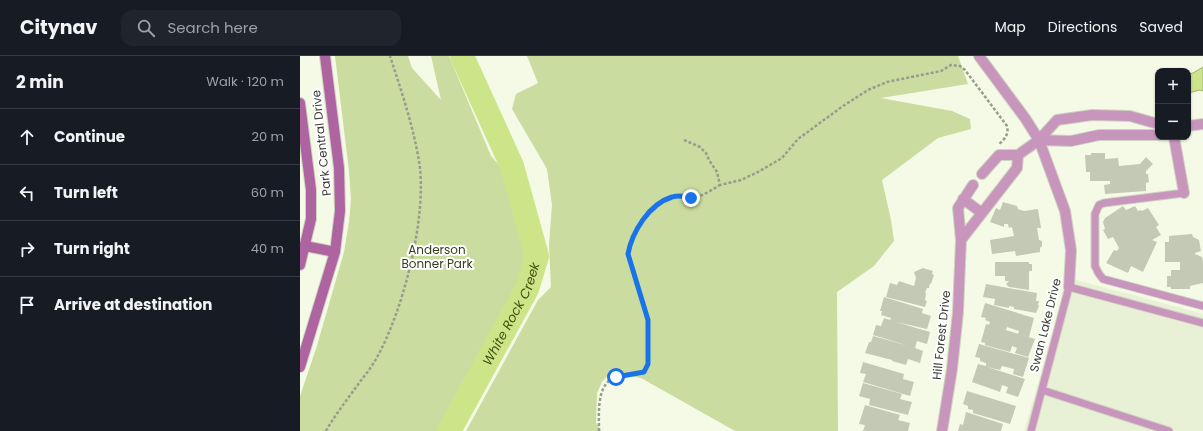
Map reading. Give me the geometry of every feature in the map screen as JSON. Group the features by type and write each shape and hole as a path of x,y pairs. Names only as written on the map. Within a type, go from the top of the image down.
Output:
{"main road":[{"name":"Park Central Drive","path":"300,366 335,252 340,212 339,168 325,56"},
{"name":"Park Central Drive","path":"300,103 311,190 311,219 302,246 300,265"},
{"path":"302,246 335,252"}],"street":[{"name":"Swan Lake Drive","path":"981,58 1025,118 1038,140 1065,212 1071,250 1070,287"},
{"path":"982,174 999,155 1018,155 1038,140 1057,120 1092,115 1130,116 1155,123"},
{"path":"1191,126 1203,124"},
{"path":"1038,140 1071,141 1099,135 1155,135"},
{"path":"1175,140 1184,193"},
{"path":"961,240 1017,168 1018,155"},
{"name":"Hill Forest Drive","path":"942,431 952,369 958,312 961,240 958,208 973,185"},
{"path":"963,200 982,213"}],"lane":[{"path":"1184,193 1104,203 1099,206 1095,214 1095,266 1103,279 1203,306"},
{"path":"1070,287 1203,323"},
{"name":"Swan Lake Drive","path":"1031,431 1070,287"},
{"path":"1042,390 1155,429 1169,431"}],"path":[{"path":"326,431 376,360 386,340 398,309 412,256 419,214 421,188 419,162 407,110 390,56"},
{"path":"599,431 600,397 608,382 616,377 644,372 648,364 648,320 628,254 630,242 648,213 659,204 671,197 697,197 720,185 741,180 758,172 782,158 798,139 814,126 868,90 886,82 941,71 951,65 960,66 965,70 1007,126 1008,131 1006,136 997,145"},
{"path":"684,140 700,147 706,153 717,172 720,185"}],"shaded area":[{"path":"1203,67 1203,91 1200,90 1191,92 1191,73"},
{"path":"1069,278 1203,314 1203,431 1024,431"}],"green space":[{"name":"Anderson Bonner Park","path":"335,56 408,56 412,68 441,100 431,56 449,56 491,156 507,174 534,257 522,291 445,431 300,431 300,396 316,349 344,252 349,222 351,199 349,171"},
{"path":"527,56 958,56 968,84 881,98 952,111 970,119 971,129 938,138 882,180 894,241 874,266 837,292 838,431 735,431 641,378 610,373 602,382 597,393 596,423 601,431 466,431 538,300 551,287 549,245 552,205 547,169 512,109 516,94 538,83"}],"building":[{"path":"1091,153 1105,153 1105,159 1118,158 1119,166 1140,164 1146,157 1153,164 1146,171 1149,182 1146,183 1146,191 1105,194 1104,185 1110,184 1110,181 1090,181 1090,172 1086,172 1085,155 1091,155"},
{"path":"1003,202 1017,206 1018,209 1024,211 1038,209 1041,228 1037,228 1039,240 1042,241 1040,252 1016,256 1015,251 992,254 990,240 1014,236 1012,227 1009,228 1008,224 1004,224 1004,227 990,222 996,208 1000,210"},
{"path":"1123,206 1126,210 1135,206 1138,211 1148,208 1159,225 1156,227 1161,235 1152,240 1157,242 1143,272 1131,266 1128,273 1106,263 1114,250 1117,251 1119,248 1113,237 1108,239 1103,230 1105,229 1103,222 1105,218"},
{"path":"1192,234 1193,237 1199,240 1201,251 1195,254 1202,257 1203,283 1190,286 1190,289 1171,289 1171,287 1167,287 1167,276 1171,276 1171,270 1180,270 1180,262 1165,262 1165,242 1169,242 1169,236"},
{"path":"995,262 1029,262 1029,264 1032,264 1032,271 1029,271 1029,290 1009,287 1006,284 1009,281 1005,281 1005,276 995,276"},
{"path":"923,268 933,271 932,274 934,275 929,288 927,288 925,293 925,300 927,301 925,307 886,297 890,283 897,285 899,281 914,286 916,278 914,272"},
{"path":"986,284 1037,293 1036,301 1039,301 1039,306 1036,313 1014,309 1014,307 1009,306 1009,308 994,305 995,299 983,297"},
{"path":"884,297 923,309 922,313 931,316 927,329 896,322 930,332 927,344 917,341 915,348 923,351 920,363 908,359 906,365 865,353 873,336 909,346 873,335 876,325 881,326 884,318 890,320 891,318 881,315 882,311 880,311"},
{"path":"985,303 1034,318 1029,337 1018,334 1019,331 1007,327 1006,330 989,325 990,322 985,320 986,318 981,317"},
{"path":"986,324 1035,339 1028,357 1015,353 1017,348 1012,346 1010,352 985,345 985,343 981,342"},
{"path":"979,344 1029,358 1023,377 1013,374 1014,369 1002,366 1000,370 987,367 1025,379 1018,397 1006,393 1008,387 1002,385 1000,392 972,382 978,364 986,366 986,363 980,361 980,358 975,357"},
{"path":"863,362 904,374 903,379 914,382 910,396 863,382 866,374 860,373"},
{"path":"863,383 902,394 900,399 912,402 908,415 869,405 870,399 859,396"},
{"path":"967,391 1016,406 1010,424 973,413 973,410 968,409 968,406 963,404"},
{"path":"865,405 900,415 898,420 910,423 908,431 863,431 865,425 859,424"},
{"path":"966,412 1003,424 1001,431 958,431 960,424 963,425"}],"waterway":[{"name":"White Rock Creek","path":"449,431 527,289 537,256 512,166 462,56"}],"route":[{"path":"616,377 644,372 648,364 648,320 628,254 630,242 648,213 659,204 671,197 684,196 691,198"}]}
